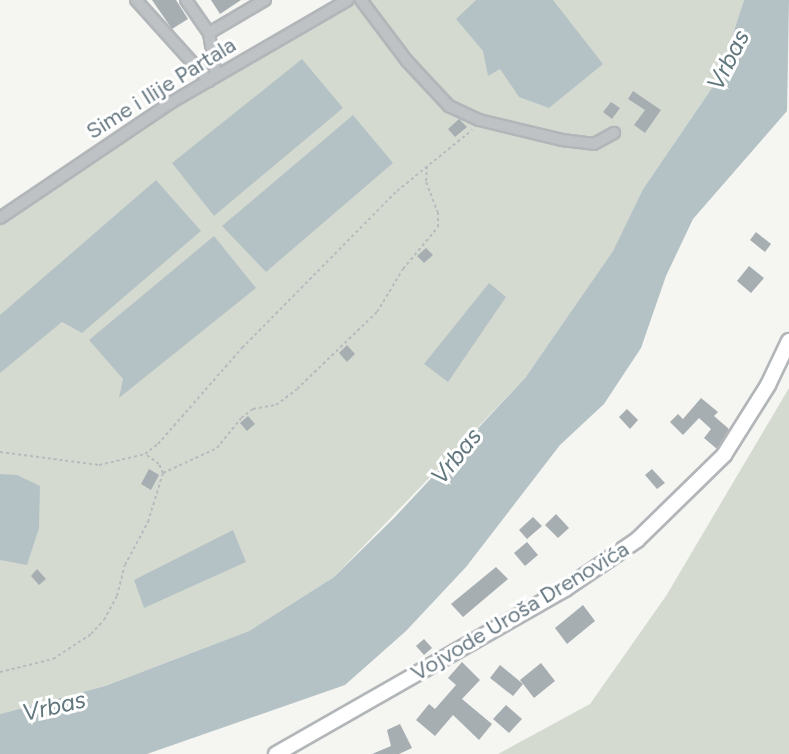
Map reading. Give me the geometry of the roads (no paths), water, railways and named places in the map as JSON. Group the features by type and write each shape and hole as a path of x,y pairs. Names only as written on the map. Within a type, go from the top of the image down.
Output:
{"main road":[{"name":"Vojvode Uroša Drenovića","path":"276,754 565,589 638,540 724,455 768,385 789,341"}],"street":[{"path":"136,0 212,79"},
{"path":"186,0 209,33 212,79"},
{"path":"209,33 265,0"},
{"name":"Sime i Ilije Partala","path":"0,218 150,116 348,0"},
{"path":"361,0 407,62 449,106 479,120 594,144 614,133"}],"water":[{"path":"476,0 553,0 603,64 549,108 519,97 500,69 488,76 483,51 456,19"},
{"name":"Vrbas","path":"744,0 789,0 787,111 693,219 666,276 641,348 604,404 560,445 466,567 406,631 345,685 147,754 0,754 0,714 105,686 249,631 334,577 394,518 525,378 613,251 643,189 718,79"},
{"path":"302,59 343,108 214,216 172,163"},
{"path":"353,115 393,163 266,272 222,226"},
{"path":"156,180 201,231 82,333 62,322 0,373 0,315"},
{"path":"214,236 256,288 119,398 123,379 89,340"},
{"path":"489,283 506,297 448,382 424,364"},
{"path":"0,474 17,475 40,486 39,528 27,565 0,560"},
{"path":"233,530 246,562 144,608 134,580"}]}
